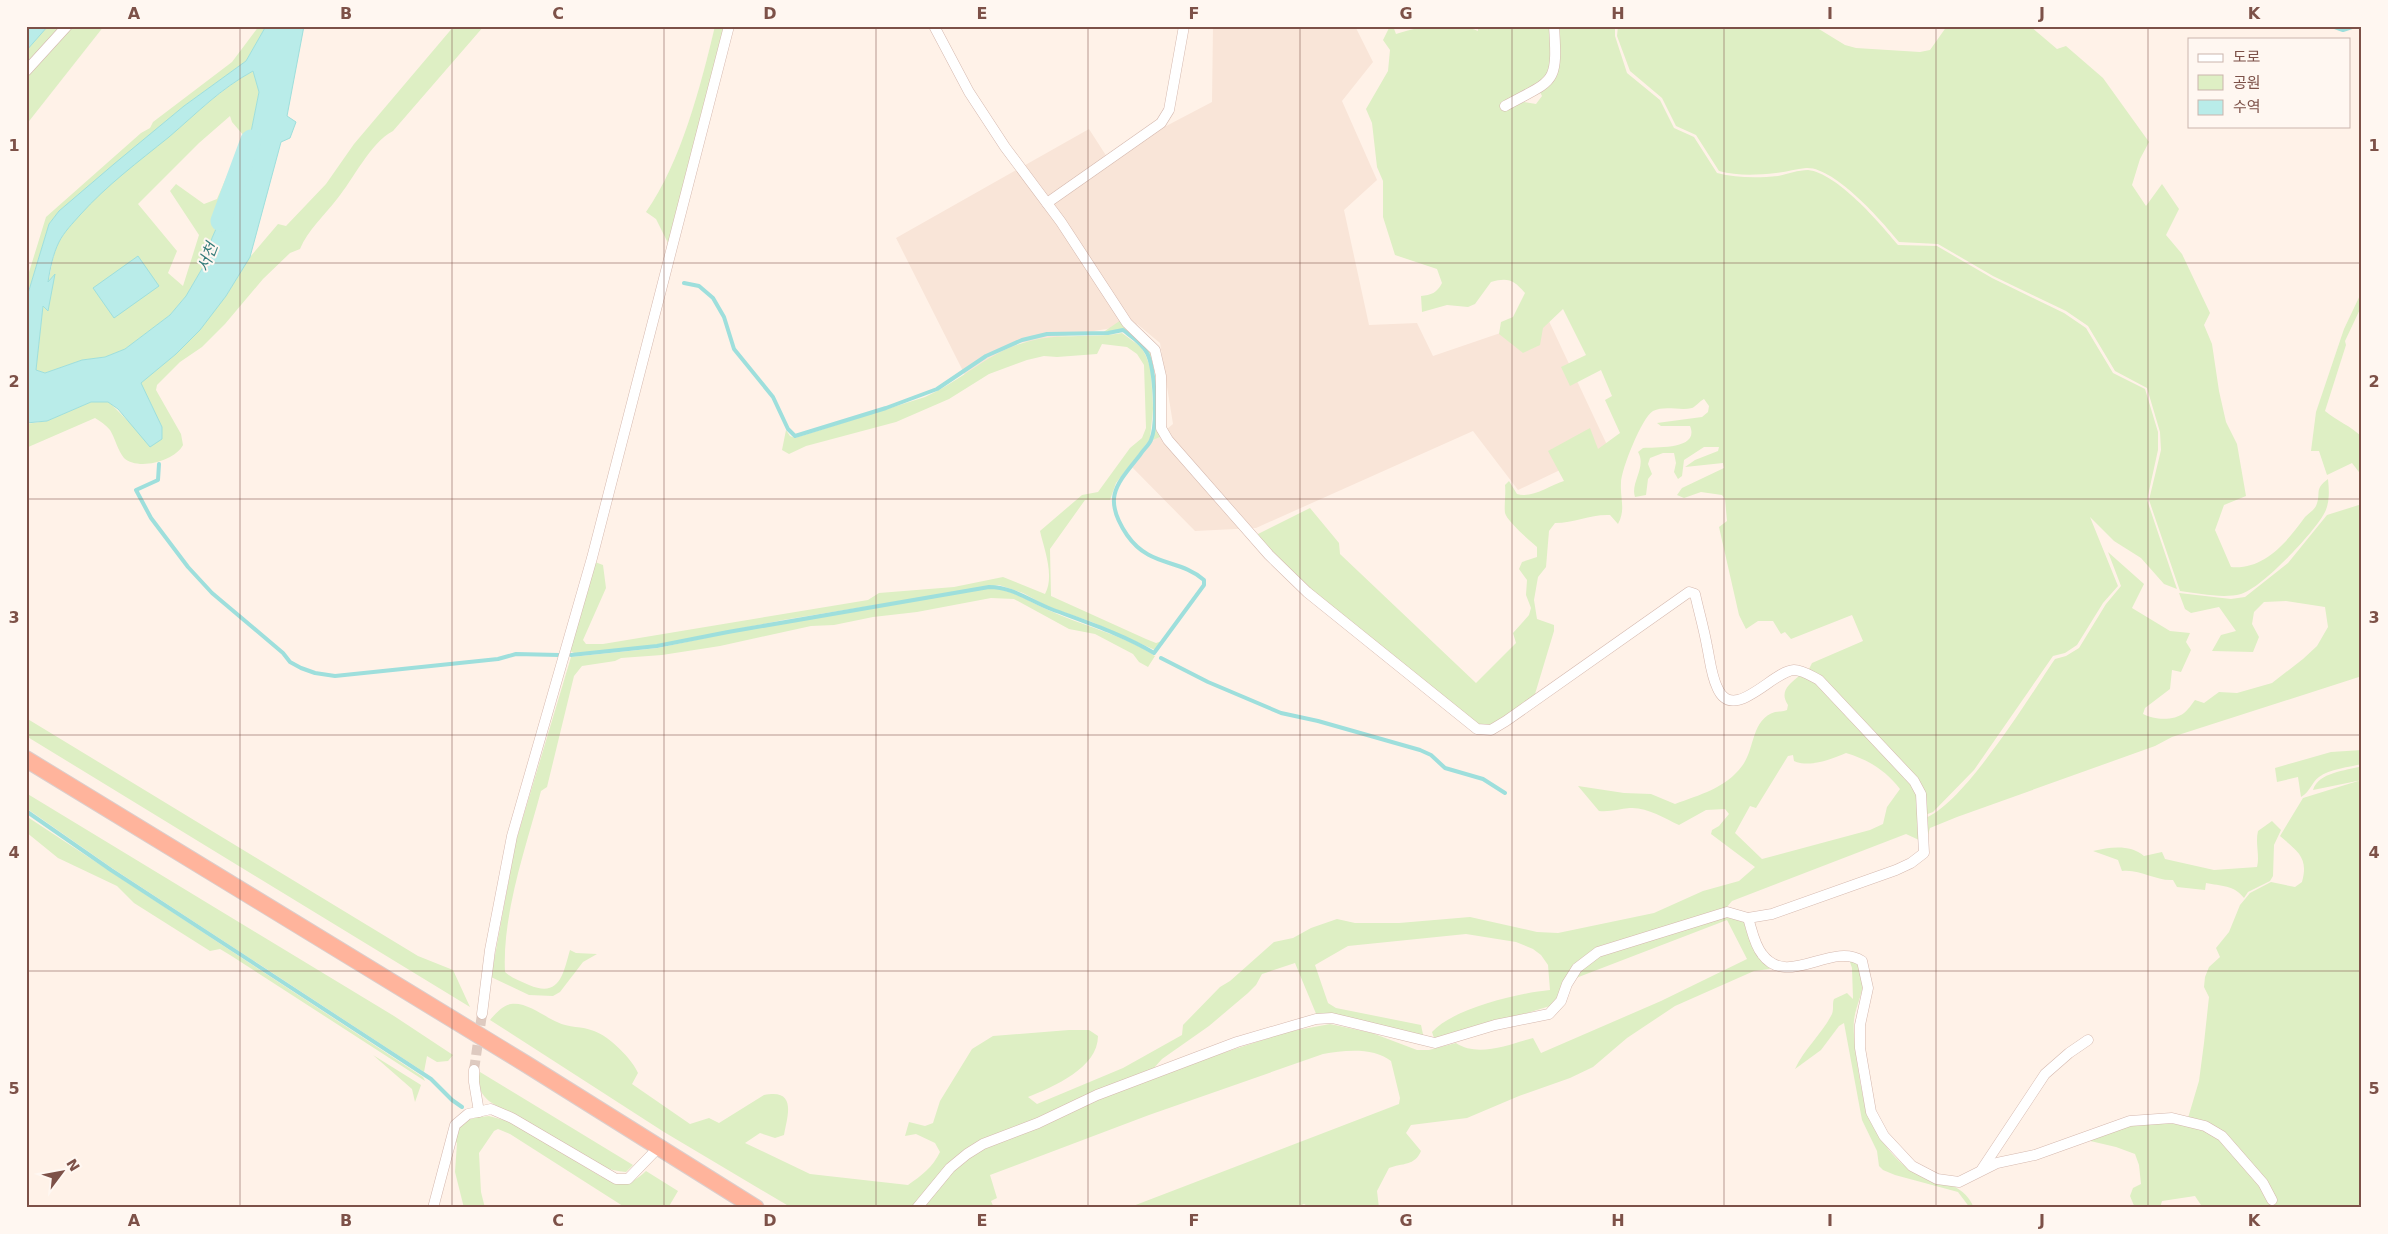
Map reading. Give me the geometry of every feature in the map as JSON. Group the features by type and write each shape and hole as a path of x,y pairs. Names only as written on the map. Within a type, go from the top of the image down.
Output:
{"highway":[{"path":"26,759 756,1208"}],"street":[{"path":"26,71 67,26"},
{"path":"482,1014 490,950 512,836 592,558 729,26"},
{"path":"917,1208 950,1168 983,1144 1038,1123 1097,1094 1237,1042 1307,1022 1332,1018 1435,1043 1495,1026 1549,1014 1561,1001 1567,984 1577,968 1598,952 1727,912 1748,918 1772,914 1896,870 1911,863 1924,853 1921,794 1914,781 1856,722 1836,696 1819,680 1806,673 1794,670 1772,680 1748,698 1736,701 1727,698 1718,690 1710,667 1695,594 1688,592 1506,721 1490,730 1477,729 1443,704 1308,592 1269,554 1168,440 1160,428 1161,376 1155,350 1123,318 1047,203 1005,147 969,92 934,26"},
{"path":"1047,203 1161,123 1169,110 1184,26"},
{"path":"1506,106 1540,89 1551,77 1556,63 1554,26"},
{"path":"1748,918 1762,955 1772,963 1800,967 1836,955 1847,954 1862,960 1868,988 1860,1025 1864,1079 1871,1112 1884,1136 1912,1166 1937,1179 1959,1182 1982,1169 1998,1163 2035,1155 2130,1121 2172,1118 2206,1126 2222,1136 2263,1183 2272,1200"},
{"path":"1982,1169 2045,1074 2069,1053 2088,1040"},
{"path":"474,1070 479,1112"},
{"path":"433,1208 455,1125 468,1114 491,1109 512,1118 616,1179 628,1179 659,1147"}],"shaded area":[{"path":"1213,26 1355,26 1373,62 1342,101 1377,180 1344,210 1369,325 1417,323 1433,356 1547,317 1608,447 1518,490 1473,431 1256,528 1195,531 1127,462 1173,424 1160,343 1137,324 1020,343 965,375 896,238 1089,129 1107,157 1212,102"}],"green space":[{"path":"1437,25 1458,26 1478,31 1478,26 1552,26 1553,59 1548,77 1533,89 1505,103 1508,108 1524,102 1536,104 1542,96 1540,92 1552,78 1557,62 1556,26 1615,26 1615,36 1627,73 1660,100 1674,128 1694,137 1717,173 1755,177 1778,176 1804,170 1819,173 1832,180 1857,200 1898,245 1937,246 1992,278 2064,313 2086,328 2113,373 2145,389 2158,432 2158,450 2147,500 2177,589 2164,584 2141,558 2114,541 2090,517 2118,586 2103,603 2077,645 2065,653 2053,656 1974,770 1933,812 1925,815 1923,789 1917,779 1823,680 1808,671 1812,663 1863,641 1852,615 1791,639 1785,632 1781,634 1773,621 1758,621 1746,629 1739,615 1719,527 1727,521 1725,499 1722,495 1701,492 1684,498 1677,495 1682,488 1724,468 1723,463 1685,467 1695,460 1718,451 1719,447 1704,447 1684,460 1682,476 1678,479 1674,472 1676,463 1674,453 1663,453 1650,458 1648,464 1652,474 1648,479 1646,495 1635,497 1635,486 1641,463 1638,452 1643,448 1676,446 1689,439 1691,434 1690,426 1661,426 1657,423 1702,417 1708,412 1709,406 1704,399 1692,408 1662,408 1648,415 1638,433 1624,467 1621,483 1622,514 1618,524 1610,515 1603,515 1555,523 1549,531 1546,567 1538,577 1534,600 1537,619 1554,625 1554,631 1535,694 1530,701 1494,724 1488,726 1474,723 1309,590 1256,535 1310,508 1339,543 1340,554 1476,683 1516,643 1513,633 1529,615 1531,608 1526,595 1527,580 1519,569 1522,562 1537,557 1537,547 1510,521 1505,513 1505,485 1509,481 1517,494 1528,495 1564,481 1548,451 1590,428 1598,449 1620,433 1605,400 1612,396 1601,370 1570,386 1561,367 1586,355 1563,309 1543,328 1540,345 1523,353 1499,334 1501,322 1513,317 1525,293 1514,282 1502,280 1491,282 1475,304 1468,307 1447,305 1422,312 1421,296 1433,293 1442,283 1437,269 1395,255 1383,217 1383,181 1377,167 1372,123 1366,109 1388,71 1390,50 1383,40 1390,26 1393,26 1396,34"},
{"path":"48,26 62,26 26,65 26,51"},
{"path":"70,26 104,26 26,125 26,73"},
{"path":"259,26 266,26 246,61 184,106 59,211 49,224 26,300 26,282 46,217 141,133 150,128 153,122 232,62"},
{"path":"454,26 484,26 393,131 369,153 343,191 312,229 300,249 290,253 263,279 225,324 202,347 180,362 157,385 156,390 181,434 183,445 179,451 165,460 147,464 130,462 122,455 110,430 95,418 26,448 26,424 47,421 91,402 109,402 129,422 162,427 140,383 176,354 226,296 250,257 278,224 286,226 326,184 354,144"},
{"path":"715,26 724,26 669,245 656,219 646,212 670,171 680,147 696,98"},
{"path":"1618,26 1814,26 1845,45 1856,48 1920,52 1930,50 1947,26 2030,26 2057,49 2066,46 2103,78 2149,142 2140,159 2132,185 2146,206 2162,184 2179,209 2166,235 2182,254 2210,313 2204,325 2212,344 2226,422 2237,444 2246,496 2224,505 2215,530 2231,567 2243,567 2254,564 2282,545 2315,507 2318,502 2319,489 2328,479 2328,504 2319,521 2287,559 2250,590 2241,594 2226,596 2180,591 2149,500 2161,450 2160,432 2147,388 2115,371 2088,326 2066,311 1993,276 1938,244 1899,242 1870,209 1844,185 1817,170 1806,168 1754,175 1719,171 1696,135 1676,126 1662,98 1630,71 1617,36"},
{"path":"253,71 259,92 249,142 238,179 212,238 203,267 186,296 170,315 125,349 105,357 82,360 45,373 36,370 43,305 48,310 54,275 48,284 52,261 60,240 71,224 96,197 124,172 209,102","holes":["230,116 232,122 244,136 217,199 204,204 176,184 170,191 199,235 183,286 168,273 177,251 138,204 199,143"]},
{"path":"2362,291 2362,305 2345,341 2346,345 2325,411 2362,437 2362,476 2352,463 2327,475 2319,451 2311,451 2316,412 2344,329"},
{"path":"1121,320 1152,350 1159,375 1162,436 1153,440 1157,392 1151,357 1143,344 1123,329 1102,333"},
{"path":"1122,333 1141,347 1151,370 1153,409 1150,439 1116,483 1110,500 1085,500 1050,549 1051,596 1146,639 1156,643 1162,641 1155,650 1092,622 1049,607 1023,593 999,585 783,620 657,645 576,654 570,651 595,562 603,565 606,588 583,640 586,644 603,644 868,600 879,593 954,587 1003,577 1045,594 1048,587 1049,571 1040,531 1082,495 1098,492 1130,448 1142,438 1146,428 1144,365 1137,354 1127,347 1102,344 1097,354 1044,356 1027,360 989,374 949,399 896,422 806,446 789,454 782,450 786,430 790,436 795,438 925,397 950,384 997,354 1023,343 1047,338"},
{"path":"2362,504 2362,676 2172,737 2155,746 1957,817 1930,828 1927,838 1925,818 1941,809 1977,771 2013,722 2055,659 2066,656 2079,648 2106,604 2121,586 2108,552 2144,584 2132,608 2170,631 2190,633 2186,642 2191,650 2181,672 2172,670 2170,689 2145,708 2143,714 2158,718 2170,718 2180,716 2195,700 2204,703 2219,692 2237,693 2272,683 2317,646 2328,627 2325,607 2286,601 2264,602 2254,612 2252,624 2259,637 2253,652 2212,651 2221,635 2236,631 2219,607 2191,613 2185,609 2179,593 2231,599 2245,597 2288,563 2327,515"},
{"path":"990,588 1012,593 1060,615 1116,636 1155,656 1148,667 1139,662 1133,654 1095,634 1069,629 1014,599 991,598 834,625 811,626 720,646 662,655 621,658 615,661 582,666 574,676 547,787 541,791 516,881 507,927 505,972 529,985 548,988 554,986 562,975 570,950 576,953 597,954 583,962 560,992 553,996 529,995 491,977 516,841 571,657 658,648 729,633"},
{"path":"1799,676 1813,680 1910,780 1916,794 1919,840 1906,834 1732,901 1726,908 1600,946 1558,1000 1550,1006 1435,1041 1432,1032 1442,1023 1455,1016 1504,998 1550,990 1548,965 1541,955 1533,949 1516,942 1466,934 1348,946 1315,965 1328,1003 1336,1008 1421,1025 1424,1039 1317,1016 1295,963 1262,974 1256,985 1248,993 1209,1026 1162,1059 1153,1069 969,1147 946,1166 912,1208 792,1208 664,1132 490,1020 505,1006 517,1004 529,1007 562,1024 589,1029 600,1034 620,1049 635,1068 638,1073 632,1084 690,1124 709,1118 719,1123 764,1095 775,1094 782,1096 788,1106 784,1135 775,1138 760,1133 745,1143 810,1174 908,1185 930,1167 940,1152 935,1143 916,1134 905,1136 909,1122 925,1126 933,1123 940,1101 972,1049 993,1036 1089,1030 1098,1036 1091,1058 1082,1067 1061,1082 1028,1097 1037,1104 1123,1068 1182,1035 1183,1025 1220,987 1230,981 1274,942 1293,938 1311,928 1337,919 1355,923 1399,923 1470,917 1537,932 1558,933 1654,913 1703,891 1739,881 1755,867 1711,834 1712,830 1719,826 1729,814 1725,809 1706,810 1679,825 1643,809 1630,808 1599,811 1578,786 1624,793 1651,794 1675,804 1712,790 1736,774 1742,766 1757,728 1762,721 1775,712 1787,710 1788,705 1785,700 1786,689","holes":["1846,753 1869,762 1882,771 1900,789 1887,807 1883,824 1870,830 1762,859 1735,833 1750,806 1756,808 1788,756 1793,755 1794,761 1806,764 1827,760"]},
{"path":"26,718 418,956 453,970 470,1007 26,736"},
{"path":"2362,750 2362,764 2323,774 2316,779 2301,797 2298,777 2277,782 2275,768 2331,752"},
{"path":"2362,766 2362,780 2313,790 2321,779 2327,776"},
{"path":"2358,781 2362,782 2362,1208 2275,1208 2274,1200 2222,1134 2188,1118 2199,1081 2204,1043 2209,997 2204,987 2205,977 2209,967 2220,957 2216,948 2229,932 2240,905 2250,893 2271,882 2295,887 2302,882 2304,873 2303,860 2280,836 2303,798"},
{"path":"26,793 394,1016 453,1055 448,1061 437,1062 427,1056 424,1072 112,868 26,808"},
{"path":"26,816 423,1077 425,1081 230,955 220,949 210,951 134,903 117,886 58,858 26,832"},
{"path":"2272,821 2281,830 2274,845 2273,876 2270,881 2248,892 2244,898 2232,888 2206,883 2205,890 2177,887 2173,880 2122,871 2118,860 2093,851 2106,848 2126,848 2144,856 2162,852 2165,859 2214,870 2257,867 2258,831"},
{"path":"1727,914 1742,919 1770,969 1754,971 1675,1006 1627,1038 1593,1067 1570,1078 1519,1096 1467,1118 1411,1125 1406,1133 1421,1151 1412,1162 1389,1168 1377,1191 1379,1208 1311,1208 1304,1204 1294,1208 1134,1208 1133,1206 1399,1104 1400,1098 1391,1061 1376,1053 1340,1051 1323,1054 1149,1115 990,1175 997,1198 991,1201 994,1208 921,1208 946,1178 971,1154 1099,1099 1195,1062 1287,1032 1330,1024 1372,1033 1417,1050 1429,1050 1456,1043 1465,1047 1484,1050 1533,1038 1541,1053 1661,1001 1747,959 1727,920 1576,978 1582,969 1601,955"},
{"path":"1842,958 1857,964 1863,972 1862,990 1854,1020 1854,1040 1864,1101 1872,1125 1889,1150 1908,1168 1954,1186 1969,1199 1974,1208 1970,1208 1958,1192 1895,1175 1883,1170 1879,1166 1877,1151 1862,1120 1844,1023 1839,1026 1821,1050 1795,1069 1832,1014 1834,999 1847,993 1853,999 1852,968 1850,962"},
{"path":"373,1055 421,1085 415,1102 412,1089"},
{"path":"480,1072 633,1165 626,1172 611,1169 576,1155 558,1145 485,1097 479,1086"},
{"path":"489,1116 511,1122 607,1179 619,1183 630,1182 646,1171 678,1191 668,1208 626,1208 510,1134 498,1129 494,1131 479,1153 481,1192 485,1208 464,1208 455,1172 457,1143 453,1140 459,1128 466,1121"},
{"path":"2148,1122 2186,1123 2218,1137 2262,1186 2271,1208 2203,1208 2195,1196 2162,1201 2160,1208 2135,1208 2130,1196 2133,1188 2141,1184 2139,1165 2135,1154 2116,1147 2086,1140 2131,1124"}],"water":[{"path":"30,26 48,26 26,51 26,31"},
{"path":"266,26 304,26 287,116 296,122 290,138 281,142 250,257 226,296 200,330 176,354 141,383 162,427 162,439 150,447 118,409 108,402 91,402 47,421 26,423 26,300 49,224 59,211 184,106 246,61","holes":["253,71 259,92 249,142 238,179 212,238 203,267 186,296 170,315 125,349 105,357 82,360 45,373 36,370 43,306 48,311 55,274 48,282 53,257 66,231 90,204 112,184 209,102 241,78"]},
{"path":"138,256 159,286 114,318 93,288"}],"waterway":[{"path":"2332,26 2343,30 2355,26"},
{"name":"서천","path":"221,221 251,140"},
{"path":"571,655 657,646 989,587 1014,592 1051,609 1116,634 1154,653 1204,585 1204,580 1194,573 1155,558 1136,546 1119,522 1115,511 1115,492 1119,484 1150,442 1155,409 1154,383 1150,360 1142,346 1123,330 1108,333 1047,334 1022,340 986,356 937,389 886,408 795,436 788,429 773,397 734,349 724,317 713,298 699,286 684,283"},
{"path":"159,464 158,480 136,490 151,518 188,567 212,593 283,653 290,662 301,668 315,673 335,676 498,659 516,654 559,655"},
{"path":"1161,658 1208,682 1281,713 1318,721 1420,750 1431,755 1445,768 1483,779 1505,793"},
{"path":"26,811 111,870 431,1079 452,1100 462,1107"}],"tunnel":[{"path":"474,1070 482,1014"}]}
